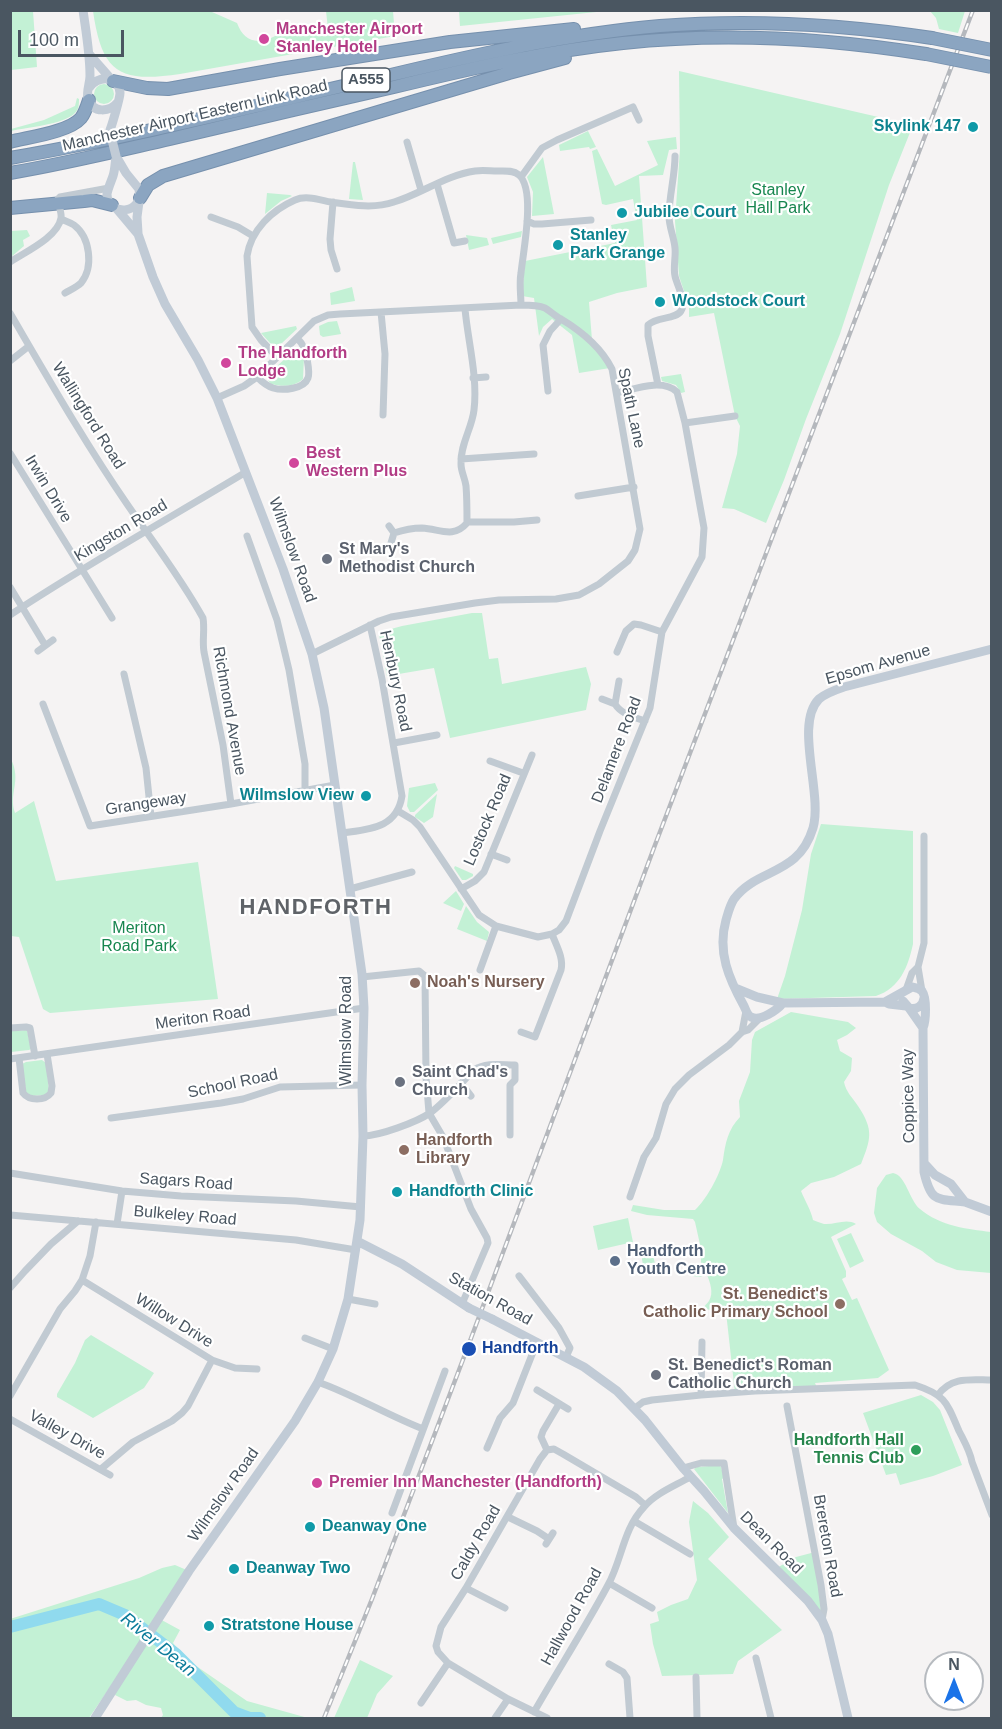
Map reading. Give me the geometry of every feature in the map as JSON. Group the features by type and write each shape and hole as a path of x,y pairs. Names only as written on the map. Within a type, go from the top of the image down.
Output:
{"highway":[{"name":"A555","path":"112,80 147,88 168,89 450,42 642,23 680,21 725,23"},
{"name":"Manchester Airport Eastern Link Road","path":"10,159 84,146 512,47 658,26 725,23 822,26 932,38 992,50"},
{"name":"Manchester Airport Eastern Link Road","path":"10,174 516,60 623,43 693,38 790,39 926,54 991,67"},
{"name":"A555","path":"139,199 148,185 163,176 509,73 571,57 693,38"},
{"path":"10,142 59,130 73,124 84,114 92,99"},
{"path":"10,208 92,200 114,207"}],"main road":[{"path":"83,10 92,99 110,131 116,157 139,189 139,199 132,208 124,210 114,207 108,196 116,157"},
{"path":"89,54 119,89 120,94 110,131"},
{"path":"92,99 91,83 98,79 112,80"},
{"path":"92,99 108,110 118,102"},
{"path":"109,187 113,181 121,178 134,181"},
{"name":"Wilmslow Road","path":"95,1719 189,1571 295,1421 318,1382 333,1349 348,1299 361,1208 364,1008 362,977 324,708 312,654 296,602 217,398 153,278 138,234 139,199"},
{"name":"Wilmslow Road","path":"114,207 138,234"},
{"name":"Epsom Avenue","path":"746,1009 725,967 724,928 734,899 747,887 794,860 806,845 815,821 808,729 817,701 826,694 844,687 992,649"},
{"path":"735,988 758,998 783,1003 885,1002 908,1007 920,1007 923,994 916,987 885,1002"},
{"path":"906,990 903,1000 908,1007"},
{"name":"Coppice Way","path":"923,994 926,1022 923,1029 924,1172 926,1184 932,1193"},
{"path":"762,1017 767,1010 766,1004 758,998 750,999 746,1009 751,1017 762,1017 779,1008 783,1003"},
{"name":"Coppice Way","path":"908,1007 923,1029"},
{"name":"Coppice Way","path":"924,1163 941,1180"},
{"path":"965,1202 948,1182 941,1180 933,1186 932,1193 939,1200 965,1202 992,1212"},
{"path":"946,1200 952,1193 952,1187"},
{"name":"Station Road","path":"356,1245 380,1251 466,1306 566,1357 600,1378 635,1408"},
{"name":"Dean Road","path":"635,1408 734,1528 808,1601 822,1620 833,1650 848,1719"}],"street":[{"path":"521,177 542,148 557,140 633,107 639,120"},
{"path":"407,142 421,190"},
{"path":"617,393 658,385 648,326 656,320 680,313 682,308 682,297 675,275 675,246 669,218 675,156"},
{"path":"277,357 252,327 248,244 272,214 298,198 384,206 452,177 475,171 513,172 521,177 527,191 527,221 520,276 521,305"},
{"path":"437,184 454,243 465,241"},
{"path":"10,262 54,233 61,219 58,203 60,197 109,187"},
{"path":"333,202 330,239 337,269"},
{"path":"211,218 232,224 253,236"},
{"path":"61,219 75,226 88,248 86,274 80,284 65,293"},
{"path":"527,221 542,224 591,220"},
{"name":"Spath Lane","path":"217,398 244,386 257,377 314,321 328,315 521,305 543,307 561,320 568,322 590,340 612,369 640,529 635,550 628,561 592,589 569,597 491,601 391,617 312,654"},
{"path":"391,543 391,530 424,528 447,532 462,529 467,522 466,485 461,459 464,441 474,411 473,378 465,309"},
{"path":"381,312 385,354 382,415"},
{"name":"Wallingford Road","path":"10,313 68,410 146,531"},
{"path":"548,391 543,345 550,331 561,320"},
{"path":"257,377 269,387 279,389 306,383 309,374 305,350 297,338"},
{"path":"10,361 29,346"},
{"path":"473,378 486,377"},
{"name":"Delamere Road","path":"552,934 559,930 566,921 645,721 652,698 662,632 702,557 704,528 685,423 677,392 669,386 658,385"},
{"path":"685,423 735,416"},
{"name":"Irwin Drive","path":"10,453 112,618"},
{"path":"461,459 534,454"},
{"name":"Kingston Road","path":"10,615 246,472"},
{"path":"578,496 634,487"},
{"path":"467,522 537,520"},
{"name":"Richmond Avenue","path":"146,531 161,550 203,618 202,643 223,745 231,804"},
{"path":"247,536 276,620 289,670 305,764 305,792"},
{"path":"10,588 45,645"},
{"path":"617,652 626,631 633,624 662,632"},
{"name":"Henbury Road","path":"370,625 402,791 398,811"},
{"path":"38,651 53,640"},
{"path":"124,674 146,768 151,816"},
{"path":"615,704 619,681"},
{"path":"602,699 615,704 620,711 645,721"},
{"name":"Grangeway","path":"44,704 90,826 305,792 335,785"},
{"name":"Henbury Road","path":"393,743 437,735"},
{"name":"Lostock Road","path":"462,889 484,872 532,755"},
{"path":"490,761 523,773"},
{"path":"343,833 374,828 391,819 398,811 420,827 479,915 496,926 529,935 552,934 561,958 561,970 535,1037 521,1032"},
{"path":"923,994 918,967 925,932 924,836"},
{"path":"491,854 507,860"},
{"path":"350,889 412,872"},
{"path":"480,970 496,926"},
{"path":"906,990 912,973 918,967"},
{"path":"362,977 418,970 425,976 426,1077 429,1113 466,1186 471,1209 488,1244 466,1306"},
{"name":"Meriton Road","path":"10,1059 364,1008"},
{"path":"742,1032 746,1009"},
{"path":"630,1197 644,1157 656,1138 666,1104 675,1089 689,1075 762,1017"},
{"path":"10,1028 30,1028 35,1056"},
{"path":"19,1058 25,1096 31,1099 47,1098 51,1094 52,1086 47,1054"},
{"path":"363,1136 396,1128 429,1113 474,1070 482,1065 491,1064 515,1065 515,1080 510,1084 510,1135"},
{"path":"461,1083 471,1096"},
{"name":"School Road","path":"111,1118 243,1099 280,1087 362,1085"},
{"name":"Sagars Road","path":"10,1173 122,1191 296,1201 361,1208"},
{"path":"117,1224 122,1191"},
{"name":"Bulkeley Road","path":"10,1215 356,1245"},
{"path":"10,1288 51,1244 78,1221"},
{"path":"10,1396 55,1316 82,1280 90,1256 96,1222"},
{"path":"519,1276 564,1336 570,1348 566,1357"},
{"name":"Willow Drive","path":"82,1280 212,1360 235,1368 257,1369"},
{"path":"348,1299 375,1304"},
{"path":"305,1337 333,1349"},
{"path":"487,1448 503,1413 513,1403 537,1342"},
{"path":"701,1395 702,1342"},
{"path":"100,1469 133,1442 182,1413 212,1360"},
{"path":"392,1513 445,1371"},
{"path":"938,1395 944,1388 955,1382 992,1380"},
{"path":"318,1382 338,1389 398,1420 423,1429"},
{"path":"635,1408 643,1402 652,1400 755,1391 915,1385 929,1389 950,1408 989,1497 992,1515"},
{"path":"537,1390 568,1409"},
{"path":"559,1404 541,1437 547,1450 554,1449 563,1454 636,1497 645,1505"},
{"name":"Brereton Road","path":"787,1406 821,1585 824,1610 822,1620"},
{"name":"Valley Drive","path":"10,1419 110,1475"},
{"name":"Caldy Road","path":"448,1663 438,1652 437,1640 448,1615 466,1588 540,1458 547,1450"},
{"path":"683,1468 700,1462 724,1463 734,1528"},
{"name":"Hallwood Road","path":"534,1712 609,1583 628,1531 634,1521 645,1505 690,1477"},
{"path":"508,1516 549,1539"},
{"path":"634,1521 690,1554"},
{"path":"609,1583 652,1608"},
{"path":"466,1588 505,1608"},
{"path":"756,1658 771,1719"},
{"path":"422,1703 448,1663 547,1719"},
{"path":"609,1664 623,1672 627,1678 630,1719"},
{"path":"696,1677 697,1719"},
{"path":"495,1719 508,1699"}],"green space":[{"path":"459,10 606,11 460,26"},
{"path":"10,11 33,11 37,67 11,70"},
{"path":"93,11 212,11 237,23 246,37 259,41 282,32 328,29 326,11 393,11 395,36 180,74 142,77 117,69 108,61 97,32"},
{"path":"930,11 965,11 958,33 939,29 936,18"},
{"name":"Stanley Hall Park","path":"679,71 913,125 889,185 840,334 766,523 734,509 722,508 737,454 740,426 735,416 714,313 689,317 689,306 679,276 675,221 680,149"},
{"path":"104,84 111,87 114,94 111,101 104,104 97,101 94,94 97,87"},
{"path":"77,98 79,99 78,108 69,117 54,123 11,131 11,129 44,120 75,106"},
{"path":"588,131 596,147 560,151 559,145"},
{"path":"676,137 677,149 669,150 663,175 639,176 647,287 589,302 592,340 610,368 579,373 572,335 552,319 543,327 539,336 534,298 522,296 525,261 615,243 611,225 637,220 633,199 602,204 592,151 597,149 615,186 658,165 647,141"},
{"path":"543,157 554,214 532,216 533,192 527,177"},
{"path":"353,162 355,162 363,200 349,199"},
{"path":"267,193 292,196 281,201 265,214"},
{"path":"27,230 30,236 23,240 24,246 11,257 11,231"},
{"path":"522,231 521,237 493,244 491,238"},
{"path":"466,235 487,238 489,245 469,250"},
{"path":"352,287 355,301 331,305 330,293"},
{"path":"337,321 341,334 323,337 320,335 319,326"},
{"path":"296,326 297,329 282,343 276,345 270,343 261,333"},
{"path":"295,350 299,350 304,357 303,379 288,386 271,384 268,374"},
{"path":"681,374 685,392 681,393 676,385 662,381 661,377"},
{"path":"482,613 489,659 498,658 502,684 586,667 591,684 586,710 450,738 434,668 387,676 379,634 402,626"},
{"name":"Meriton Road Park","path":"11,759 15,774 13,806 15,813 34,801 56,881 198,862 218,999 50,1013 43,1009 19,937 11,936"},
{"path":"435,783 438,790 414,812 410,812 407,806 409,788"},
{"path":"437,794 433,817 424,823 415,817 415,815"},
{"path":"821,824 913,831 913,944 902,976 891,988 876,996 777,999 802,910 811,854"},
{"path":"455,866 473,874 473,876 462,880"},
{"path":"456,891 464,904 461,911 443,903"},
{"path":"466,906 477,922 489,932 487,941 457,929"},
{"path":"791,1012 848,1022 856,1028 837,1040 840,1051 852,1058 851,1071 844,1082 867,1122 869,1141 867,1148 861,1164 834,1177 811,1183 801,1191 813,1220 824,1224 852,1222 856,1224 831,1237 846,1271 846,1277 842,1279 852,1300 857,1298 889,1370 878,1378 815,1383 817,1388 735,1393 726,1312 702,1309 710,1298 710,1284 707,1275 693,1276 701,1264 701,1249 695,1222 693,1219 647,1215 631,1211 633,1205 664,1210 695,1210 699,1206 716,1180 728,1137 740,1117 739,1101 750,1072 752,1040 755,1032"},
{"path":"27,1030 31,1049 11,1052 11,1031"},
{"path":"42,1060 46,1063 49,1090 46,1095 31,1096 26,1092 22,1064"},
{"path":"893,1173 901,1178 916,1205 928,1215 954,1226 991,1232 991,1273 957,1270 936,1262 922,1251 891,1234 877,1222 874,1213 877,1188 886,1175"},
{"path":"628,1218 633,1242 598,1250 593,1226"},
{"path":"851,1233 864,1261 850,1268 837,1239"},
{"path":"652,1251 657,1272 642,1275 641,1271 644,1270 641,1254"},
{"path":"91,1335 154,1373 144,1388 93,1418 57,1397 85,1340"},
{"name":"Handforth Hall Tennis Club","path":"921,1395 933,1402 940,1410 962,1465 900,1485 896,1473 886,1475 863,1413"},
{"path":"720,1465 724,1478 722,1479 728,1513 694,1469"},
{"path":"693,1501 708,1513 729,1537 708,1559 782,1630 738,1661 733,1674 662,1676 650,1624 659,1621 657,1612 688,1599 697,1580 689,1522"},
{"path":"815,1552 822,1620 775,1569 796,1557"},
{"path":"175,1565 189,1571 158,1618 180,1630 173,1643 189,1661 247,1701 308,1718 161,1718 163,1715 161,1708 136,1700 127,1701 115,1695 121,1671 89,1718 11,1718 10,1619"},
{"path":"360,1660 393,1676 377,1694 367,1718 334,1718"}],"waterway":[{"name":"River Dean","path":"10,1627 99,1604 125,1615 176,1654 234,1712 250,1718 260,1718"}],"railway":[{"path":"324,1718 467,1349 655,845 973,10"}],"place":[{"name":"Manchester Airport Stanley Hotel","path":"264,39"},
{"name":"Skylink 147","path":"973,127"},
{"name":"Jubilee Court","path":"622,213"},
{"name":"Stanley Park Grange","path":"558,245"},
{"name":"Woodstock Court","path":"660,302"},
{"name":"The Handforth Lodge","path":"226,363"},
{"name":"Best Western Plus","path":"294,463"},
{"name":"St Mary's Methodist Church","path":"327,559"},
{"name":"Wilmslow View","path":"366,796"},
{"name":"Noah's Nursery","path":"415,983"},
{"name":"Saint Chad's Church","path":"400,1082"},
{"name":"Handforth Library","path":"404,1150"},
{"name":"Handforth Clinic","path":"397,1192"},
{"name":"Handforth Youth Centre","path":"615,1261"},
{"name":"St. Benedict's Catholic Primary School","path":"840,1304"},
{"name":"Handforth","path":"469,1349"},
{"name":"St. Benedict's Roman Catholic Church","path":"656,1375"},
{"name":"Handforth Hall Tennis Club","path":"916,1450"},
{"name":"Premier Inn Manchester (Handforth)","path":"317,1483"},
{"name":"Deanway One","path":"310,1527"},
{"name":"Deanway Two","path":"234,1569"},
{"name":"Stratstone House","path":"209,1626"}],"district":[{"name":"HANDFORTH","path":"316,908"}]}
